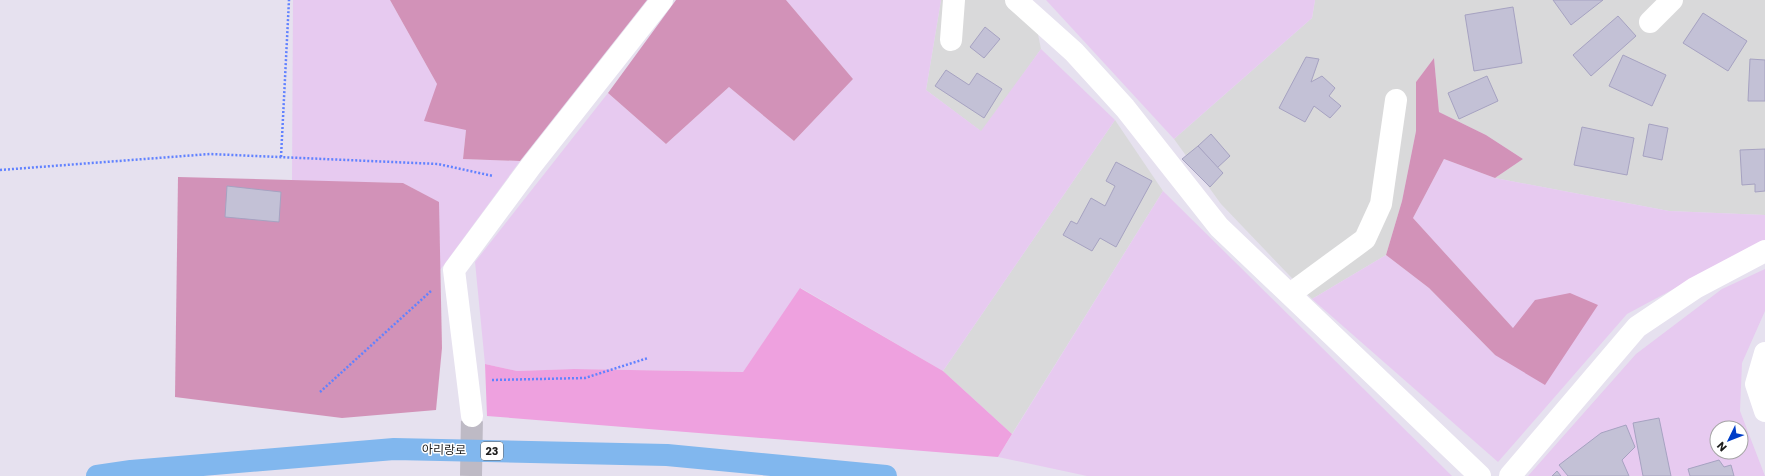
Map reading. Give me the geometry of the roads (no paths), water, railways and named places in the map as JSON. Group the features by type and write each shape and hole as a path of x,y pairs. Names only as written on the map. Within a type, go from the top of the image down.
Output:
{"highway":[{"name":"아리랑로","path":"97,476 131,471 394,449 667,455 886,476"}],"street":[{"path":"472,416 454,270 520,181 662,0"},
{"path":"951,40 954,0"},
{"path":"1016,0 1074,52 1125,108 1219,227 1480,476"},
{"path":"1650,22 1672,0"},
{"path":"1290,294 1365,239 1380,204 1396,100"},
{"path":"1510,476 1637,327 1695,288 1765,251"},
{"path":"1765,353 1756,384 1765,411"}],"tunnel":[{"path":"471,476 472,416"}]}
